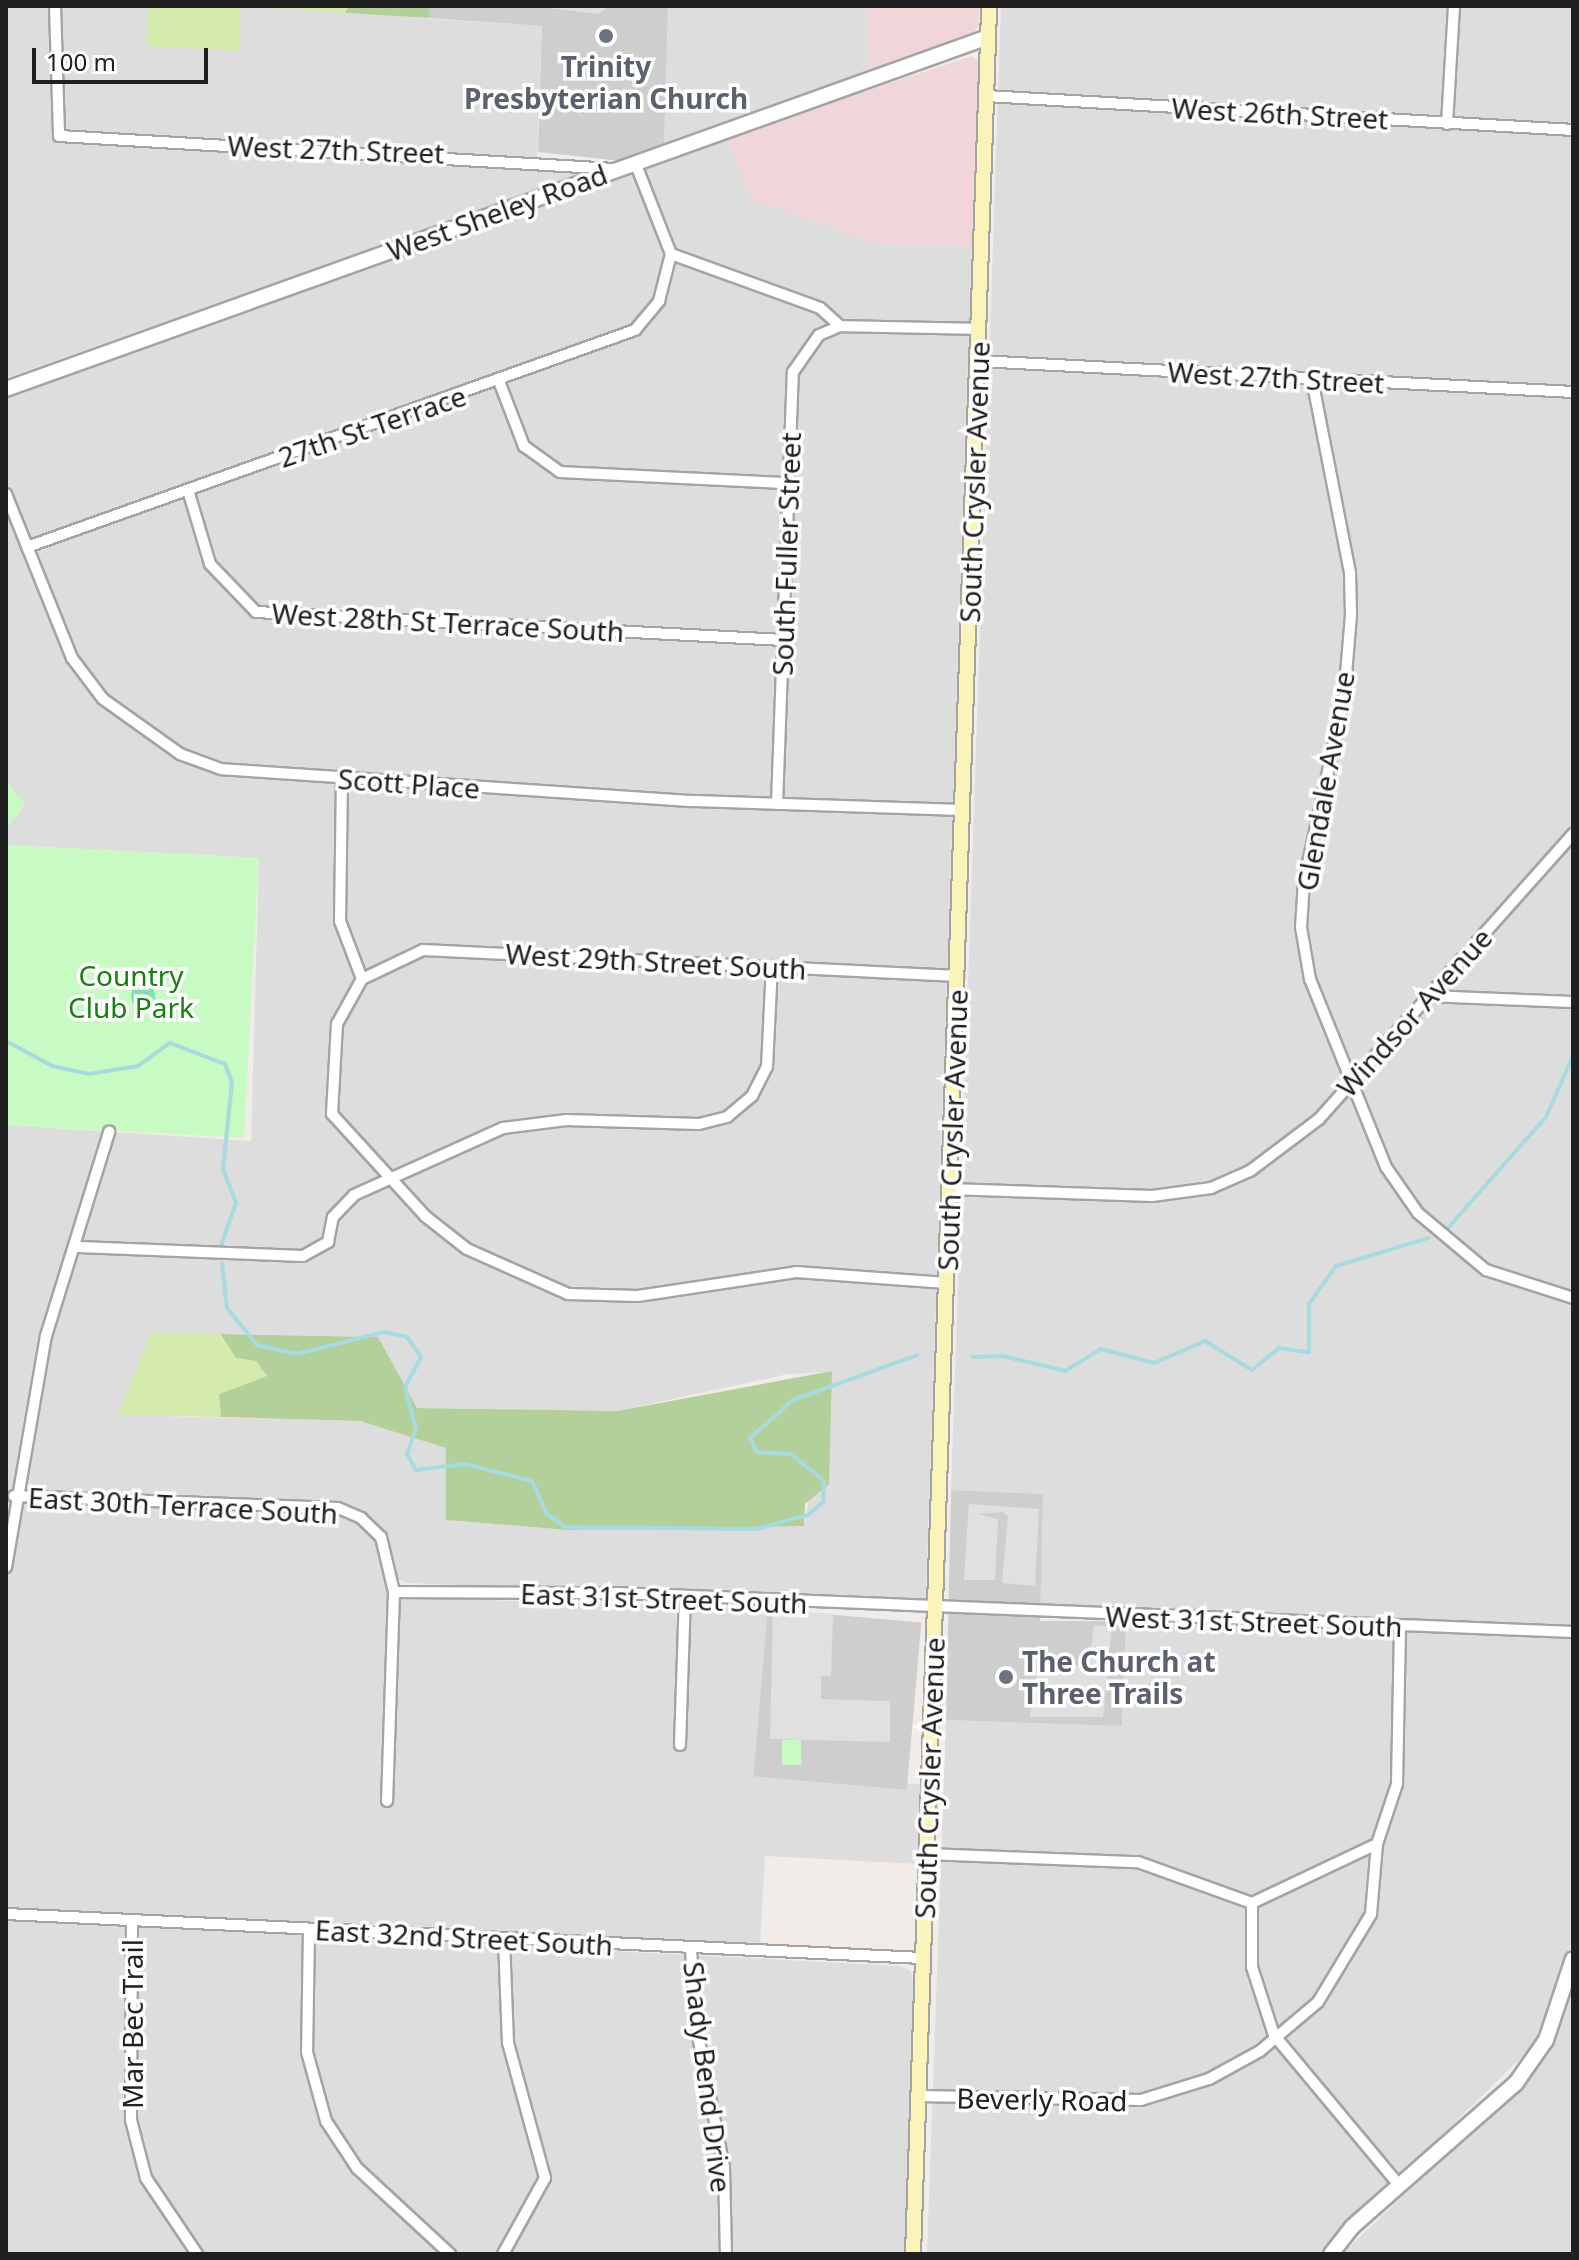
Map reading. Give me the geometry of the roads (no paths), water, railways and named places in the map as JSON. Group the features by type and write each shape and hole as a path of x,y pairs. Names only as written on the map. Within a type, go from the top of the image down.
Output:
{"main road":[{"name":"South Crysler Avenue","path":"913,2254 989,6"}],"street":[{"name":"West 27th Street","path":"55,6 55,133 617,169"},
{"path":"1447,124 1454,6"},
{"name":"West Sheley Road","path":"6,389 988,37"},
{"name":"West 26th Street","path":"986,96 1573,130"},
{"path":"635,162 671,254 820,308 840,326 979,329"},
{"name":"27th St Terrace","path":"27,547 635,330 659,301 671,254"},
{"name":"South Fuller Street","path":"777,804 793,372 819,335 840,326"},
{"name":"West 27th Street","path":"978,361 1573,392"},
{"name":"Glendale Avenue","path":"1312,379 1350,573 1351,615 1344,698 1301,927 1310,979 1349,1083 1386,1167 1449,1243 1486,1270 1573,1298"},
{"path":"499,381 524,446 560,472 789,483"},
{"name":"West 28th St Terrace South","path":"188,490 210,564 256,612 783,640"},
{"name":"Scott Place","path":"6,494 72,658 136,728 221,769 777,804 964,810"},
{"path":"342,778 340,921 362,979 339,1012 332,1114 388,1176 467,1249 568,1294 638,1296 796,1272 947,1283"},
{"name":"Windsor Avenue","path":"950,1189 1152,1196 1211,1188 1242,1175 1287,1148 1573,834"},
{"name":"West 29th Street South","path":"362,979 423,950 958,976"},
{"path":"79,1247 303,1256 328,1242 333,1217 388,1176 518,1125 699,1124 727,1117 752,1096 767,1067 772,966"},
{"path":"1427,996 1573,1002"},
{"path":"6,1567 14,1496 46,1336 79,1247 109,1132"},
{"name":"East 30th Terrace South","path":"14,1496 338,1508 381,1537 394,1592 387,1801"},
{"name":"East 31st Street South","path":"394,1592 685,1597 935,1609"},
{"path":"680,1745 685,1597"},
{"name":"West 31st Street South","path":"935,1609 1573,1632"},
{"name":"Beverly Road","path":"918,2096 1141,2100 1209,2079 1274,2035 1339,1977 1371,1914 1377,1844 1397,1784 1400,1626"},
{"path":"926,1854 1138,1862 1252,1903 1377,1844"},
{"path":"1252,1903 1252,1967 1274,2035 1399,2185"},
{"name":"East 32nd Street South","path":"6,1914 922,1958"},
{"name":"Mar Bec Trail","path":"132,1920 133,2133 152,2189 197,2254"},
{"path":"309,1929 307,2052 326,2121 357,2168 450,2254"},
{"path":"503,2254 545,2178 508,2043 504,1938"},
{"name":"Shady Bend Drive","path":"691,1949 696,2026 724,2167 726,2254"},
{"path":"1331,2254 1399,2185 1532,2063 1573,1959"}],"waterway":[{"path":"6,1041 52,1066 89,1074 138,1066 170,1043 225,1064 232,1082 223,1169 236,1203 221,1246"},
{"path":"1448,1228 1546,1117 1573,1056"},
{"path":"973,1357 1003,1356 1065,1371 1101,1349 1154,1363 1205,1341 1252,1370 1279,1348 1309,1352 1309,1304 1336,1266 1428,1238"},
{"path":"222,1263 227,1308 257,1345 297,1354 384,1332 407,1337 421,1357 405,1387 416,1429 407,1454 416,1470 465,1464 532,1481 547,1514 565,1527 756,1529 808,1515 823,1502 824,1481 791,1454 757,1452 750,1438 793,1400 917,1355"}],"place":[{"name":"Trinity Presbyterian Church","path":"606,36"},
{"name":"The Church at Three Trails","path":"1006,1677"}],"park label":[{"name":"Country Club Park","path":"131,991"}]}
